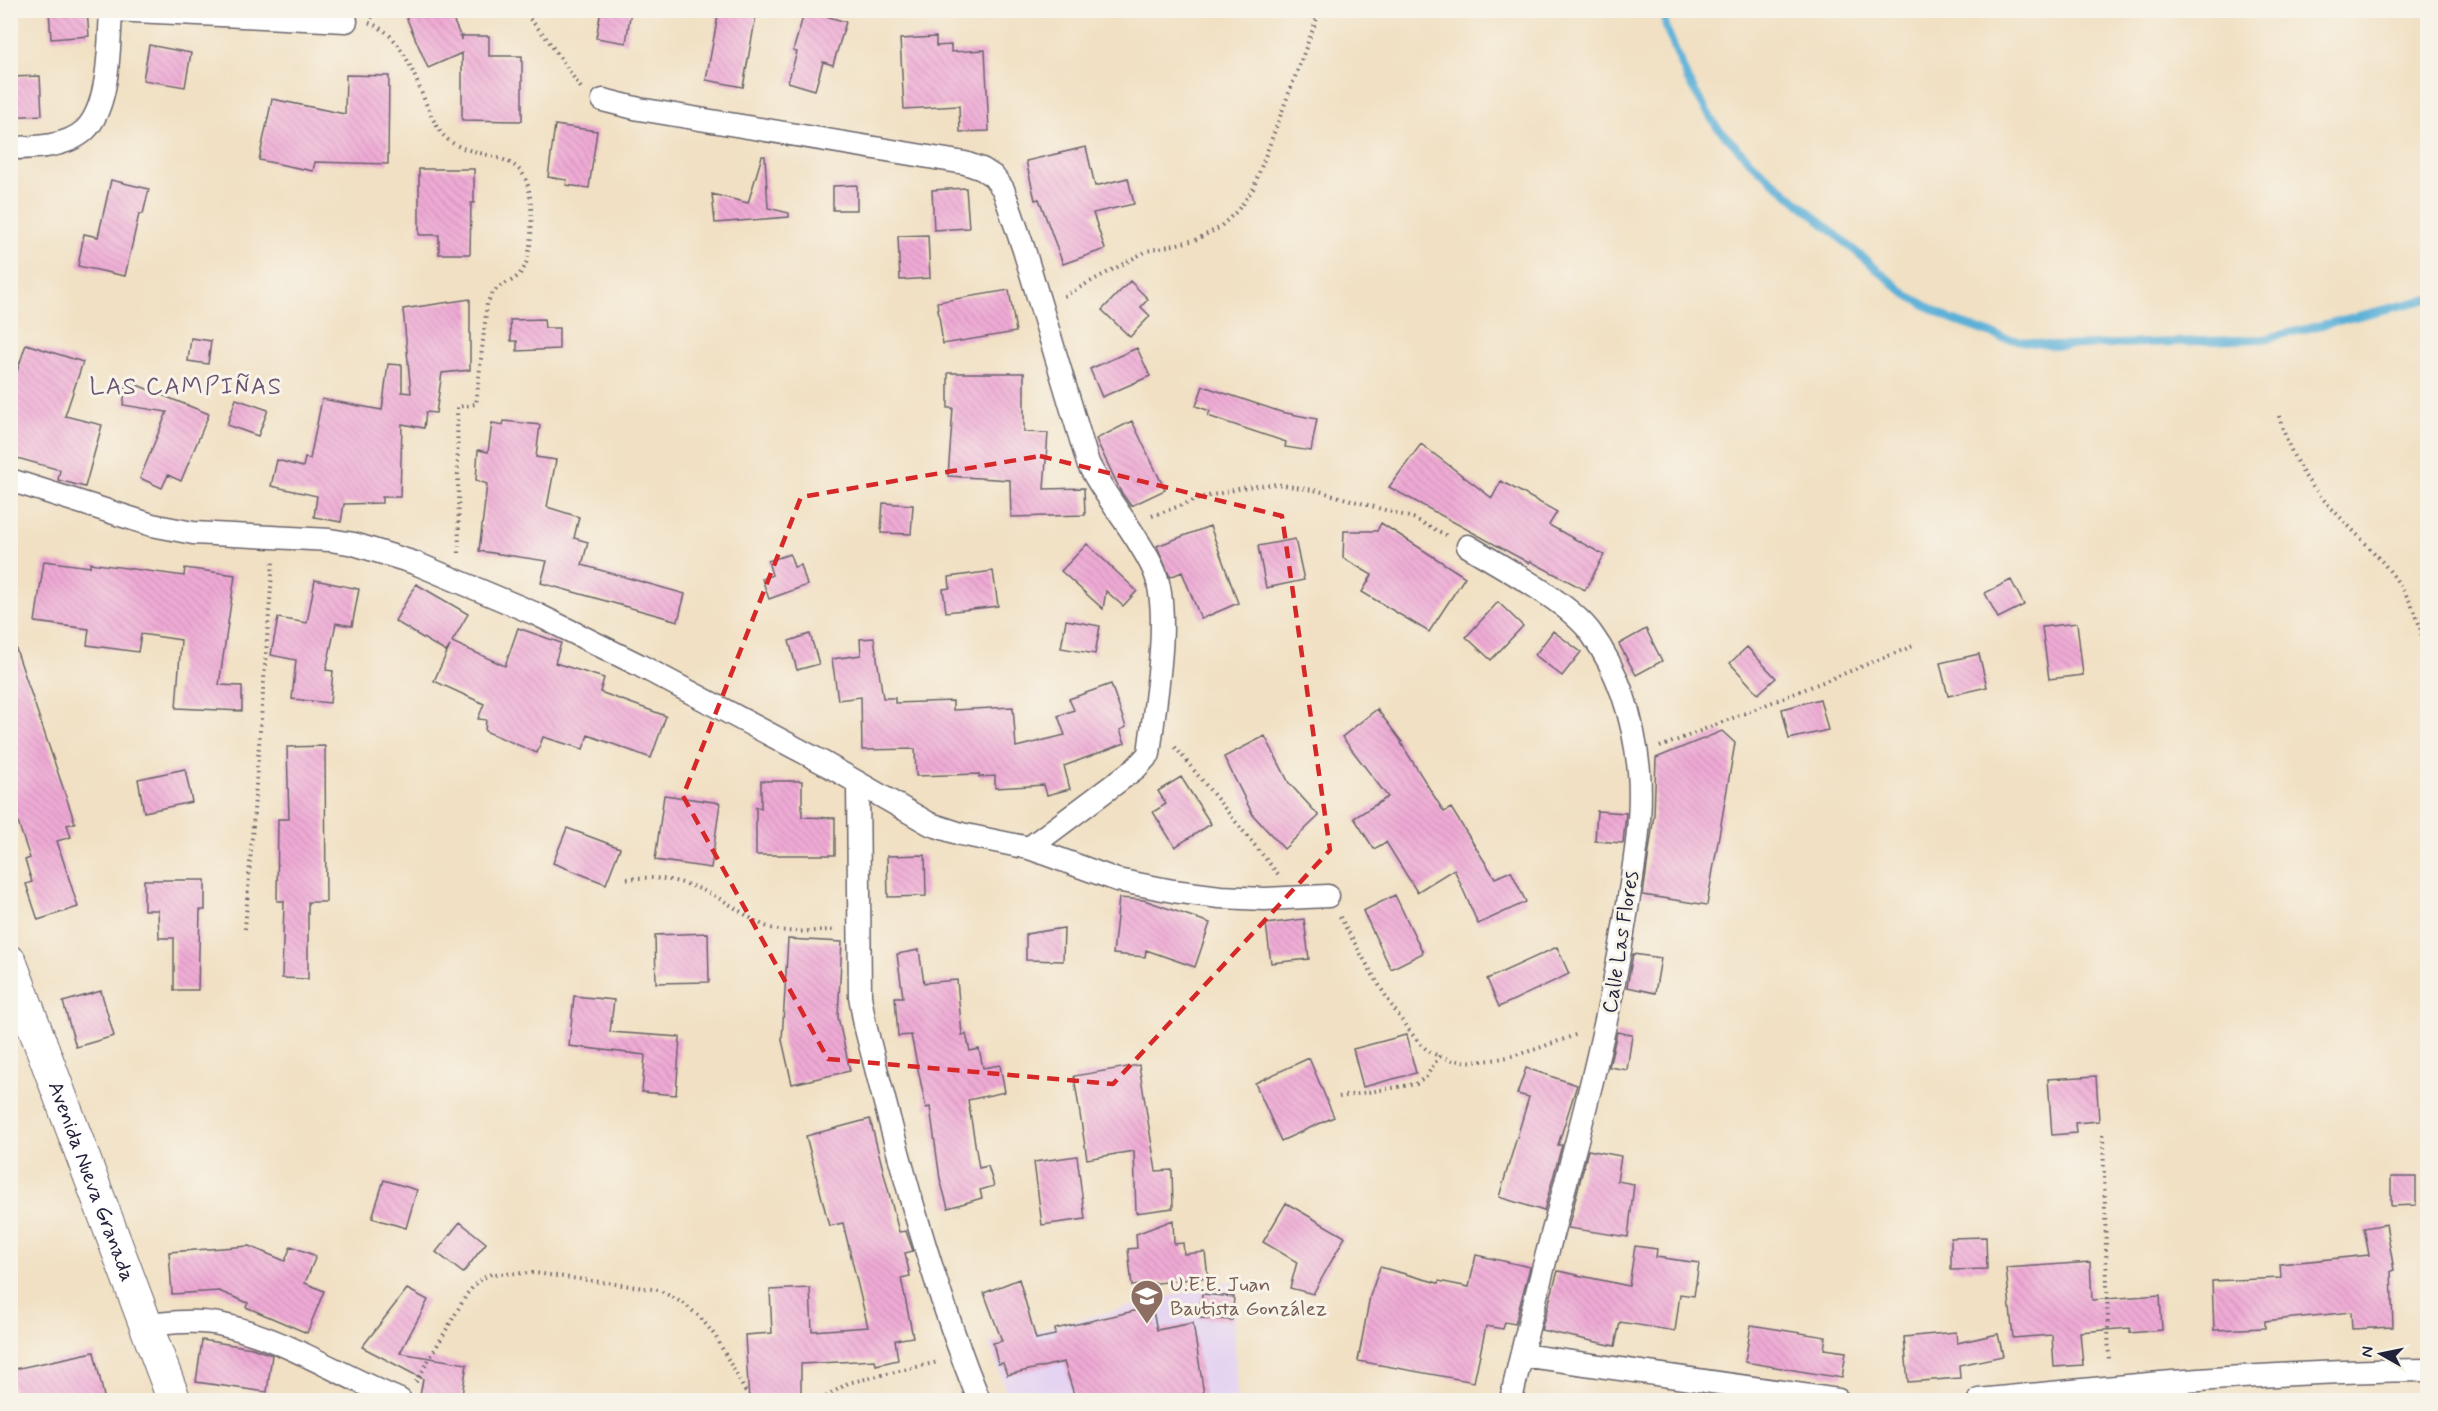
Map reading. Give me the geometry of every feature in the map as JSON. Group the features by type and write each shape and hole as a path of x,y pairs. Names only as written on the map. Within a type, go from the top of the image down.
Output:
{"street":[{"path":"10,148 53,144 74,137 86,129 103,95 112,10 345,21"},
{"path":"603,100 639,109 965,163 993,176 1003,189 1088,463 1153,568 1161,591 1162,635 1149,754 1136,768 1029,848"},
{"path":"10,480 152,525 193,533 330,540 354,544 416,563 536,615 639,665 930,824 960,834 1029,848 1117,880 1173,891 1220,897 1328,896"},
{"name":"Calle Las Flores","path":"1468,546 1539,590 1590,631 1608,659 1623,692 1639,771 1639,822 1629,897 1607,1023 1511,1401"},
{"path":"858,783 858,930 860,996 865,1025 918,1222 979,1401"},
{"name":"Avenida Nueva Granada","path":"10,962 174,1401"},
{"path":"146,1325 199,1322 223,1324 287,1346 361,1384 405,1395"},
{"path":"1522,1355 1838,1401"},
{"path":"1979,1401 2177,1380 2333,1370 2427,1370"}],"path":[{"path":"522,10 545,36 582,89 603,100"},
{"path":"1041,309 1147,251 1195,240 1219,228 1238,210 1253,189 1320,10"},
{"path":"345,21 366,22 380,26 393,39 417,79 440,132 451,143 464,150 508,161 522,170 529,186 531,239 527,259 523,270 514,279 492,291 486,304 476,405 457,407 459,580"},
{"path":"2279,416 2286,442 2307,478 2388,568 2413,606 2421,628 2427,681"},
{"path":"1129,528 1155,514 1204,497 1247,487 1277,484 1319,491 1413,518 1468,546"},
{"path":"245,929 274,537"},
{"path":"1637,757 1913,646"},
{"path":"1153,720 1297,898"},
{"path":"627,879 654,877 694,886 713,894 766,926 777,930 858,930"},
{"path":"1328,896 1410,1033 1431,1053 1468,1060 1507,1058 1607,1023"},
{"path":"1339,1097 1416,1084 1426,1077 1440,1055"},
{"path":"2103,1134 2110,1387"},
{"path":"405,1395 467,1294 478,1281 491,1274 535,1273 659,1290 683,1303 700,1317 716,1337 750,1401"},
{"path":"821,1401 848,1383 962,1356"}],"highlighted area":[{"path":"1040,456 1282,516 1330,850 1113,1084 828,1059 683,796 801,497"}],"shaded area":[{"name":"U.E.E. Juan Bautista González","path":"1233,1280 1237,1400 1009,1400 989,1343"}],"building":[{"path":"49,10 87,10 89,36 51,39"},
{"path":"403,10 449,10 462,40 462,36 489,36 489,56 522,56 522,121 462,120 462,53 428,68"},
{"path":"601,10 631,10 626,43 596,38"},
{"path":"719,10 757,10 743,87 706,80"},
{"path":"805,10 846,22 833,65 823,62 815,90 788,82 797,52 793,51"},
{"path":"936,37 936,46 951,45 951,52 985,50 989,131 960,132 959,106 904,109 900,39"},
{"path":"149,45 191,53 185,87 143,80"},
{"path":"346,75 389,76 388,164 315,162 313,171 259,160 272,99 345,114"},
{"path":"40,76 42,115 10,117 10,77"},
{"path":"555,125 597,131 589,188 566,185 567,180 548,177"},
{"path":"1086,147 1095,186 1128,178 1134,204 1093,213 1105,249 1063,264 1039,199 1035,200 1026,161"},
{"path":"762,156 765,156 768,208 789,213 789,217 715,223 712,194 748,203"},
{"path":"419,169 474,169 470,254 439,254 439,235 419,235"},
{"path":"111,180 149,189 143,214 139,214 125,276 78,266 84,234 98,237"},
{"path":"857,185 857,210 833,210 833,186"},
{"path":"966,188 969,228 934,230 932,190"},
{"path":"928,235 930,278 900,280 898,236"},
{"path":"1130,281 1148,299 1141,307 1150,316 1130,337 1102,310"},
{"path":"1009,290 1016,332 943,344 937,302"},
{"path":"470,299 470,370 442,373 436,413 426,412 424,428 402,424 400,497 382,497 382,503 344,504 341,522 314,517 317,496 271,486 277,460 303,467 305,458 310,459 322,399 382,410 388,364 402,365 402,392 411,393 403,309"},
{"path":"544,319 545,328 559,328 559,349 517,351 517,341 511,341 510,320"},
{"path":"191,338 211,341 208,364 188,361"},
{"path":"26,344 83,362 65,416 102,425 85,487 58,480 60,470 10,456 10,393"},
{"path":"1137,348 1150,376 1102,397 1090,369"},
{"path":"948,373 1024,373 1024,432 1048,433 1044,489 1084,488 1085,515 1011,517 1010,480 948,476 953,408 948,408"},
{"path":"127,381 209,414 181,481 168,475 162,488 140,478 167,412 123,405"},
{"path":"1203,386 1281,412 1317,419 1311,451 1285,447 1286,442 1208,416 1210,411 1196,406"},
{"path":"236,399 268,410 258,436 227,425"},
{"path":"504,421 540,425 536,457 556,460 547,507 579,517 574,538 588,542 582,565 685,594 678,621 541,583 547,561 479,551 487,484 476,480 478,450 488,452 492,423 503,425"},
{"path":"1132,421 1165,490 1131,506 1121,492 1096,439"},
{"path":"1421,444 1492,498 1501,481 1557,512 1549,525 1604,555 1585,590 1530,561 1529,563 1389,487"},
{"path":"883,503 913,505 911,534 881,533"},
{"path":"1381,523 1465,577 1429,632 1362,592 1372,575 1343,558 1344,531 1377,531"},
{"path":"1210,526 1238,603 1201,619 1182,572 1170,577 1157,546"},
{"path":"1295,539 1304,580 1266,588 1258,546"},
{"path":"1087,544 1137,591 1123,606 1106,591 1103,609 1061,571"},
{"path":"790,554 794,567 801,565 807,585 769,599 762,579 772,575 768,561"},
{"path":"44,561 90,567 90,563 184,576 185,568 235,575 219,685 242,686 242,711 176,708 181,640 141,634 138,652 87,645 89,629 35,622"},
{"path":"993,571 998,606 946,612 943,589 950,588 949,577"},
{"path":"315,580 359,589 352,626 336,623 326,670 333,671 330,703 292,699 296,660 271,655 278,618 307,623"},
{"path":"2011,580 2024,605 1998,618 1985,593"},
{"path":"416,584 468,614 452,642 505,666 518,628 561,643 555,663 604,678 600,692 666,716 651,758 588,735 583,749 543,737 537,753 485,731 486,720 478,719 484,704 434,681 450,646 446,652 395,621"},
{"path":"1498,602 1523,626 1491,660 1466,637"},
{"path":"1066,620 1100,626 1095,654 1061,648"},
{"path":"2077,623 2083,675 2049,679 2042,627"},
{"path":"1646,629 1662,661 1636,675 1619,644"},
{"path":"1553,631 1581,652 1562,676 1535,655"},
{"path":"810,634 819,664 797,670 789,641"},
{"path":"874,638 883,698 895,698 895,703 953,701 953,710 1013,707 1016,747 1065,735 1058,716 1074,710 1069,699 1111,684 1126,727 1120,730 1125,743 1064,766 1070,789 1047,795 1044,785 995,788 995,776 979,777 979,774 916,776 915,749 862,750 861,697 838,700 832,659 861,655 860,639"},
{"path":"15,646 75,823 67,825 71,837 57,841 78,907 38,920 26,884 32,882 25,860 30,858 10,799 10,647"},
{"path":"1747,647 1776,678 1758,694 1730,663"},
{"path":"1979,654 1987,687 1948,696 1940,663"},
{"path":"1820,699 1828,730 1789,739 1782,709"},
{"path":"1377,709 1402,742 1444,812 1451,808 1495,878 1511,871 1526,902 1478,924 1454,869 1417,892 1386,842 1374,849 1354,818 1388,797 1342,737"},
{"path":"1722,731 1735,743 1707,905 1643,895 1654,815 1656,758"},
{"path":"1265,736 1289,783 1319,816 1284,849 1253,815 1224,757"},
{"path":"325,746 326,902 308,902 308,979 282,978 284,901 277,901 278,819 289,819 287,747"},
{"path":"185,769 192,802 144,812 138,779"},
{"path":"1181,777 1211,824 1175,847 1153,812 1166,804 1158,791"},
{"path":"761,781 802,781 802,817 835,818 835,855 756,855 756,807 761,808"},
{"path":"664,795 720,803 711,868 655,860"},
{"path":"1597,811 1626,813 1623,843 1595,841"},
{"path":"567,828 620,848 606,884 553,863"},
{"path":"925,855 926,896 888,897 887,856"},
{"path":"144,880 205,880 205,910 200,910 198,990 174,990 174,938 159,938 158,910 144,910"},
{"path":"1395,895 1423,953 1391,969 1363,911"},
{"path":"1119,898 1144,900 1210,923 1195,967 1146,950 1145,957 1113,954"},
{"path":"1304,919 1309,959 1271,963 1266,924"},
{"path":"1064,928 1063,961 1026,960 1026,934"},
{"path":"708,933 709,982 656,983 655,935"},
{"path":"788,939 842,942 838,1017 850,1071 792,1084 782,1040"},
{"path":"1557,947 1569,974 1499,1007 1487,979"},
{"path":"919,950 924,983 957,980 962,1035 966,1034 970,1051 979,1049 983,1068 1000,1065 1005,1092 968,1100 979,1168 988,1166 994,1186 980,1190 982,1198 948,1208 940,1179 930,1107 926,1108 911,1035 898,1036 895,997 903,997 897,954"},
{"path":"1633,954 1661,958 1655,993 1627,987"},
{"path":"101,991 114,1036 76,1047 63,1002"},
{"path":"574,996 614,1000 610,1032 680,1037 676,1095 642,1092 645,1055 569,1046"},
{"path":"1617,1032 1632,1035 1627,1070 1609,1067"},
{"path":"1406,1035 1416,1073 1363,1087 1353,1049"},
{"path":"1309,1058 1334,1117 1281,1141 1255,1083"},
{"path":"1139,1065 1156,1171 1172,1170 1173,1208 1136,1213 1134,1151 1087,1159 1074,1076"},
{"path":"1526,1068 1577,1085 1558,1145 1562,1145 1544,1211 1499,1197 1529,1097 1517,1094"},
{"path":"2096,1076 2099,1121 2075,1123 2076,1133 2052,1135 2048,1079"},
{"path":"870,1119 899,1232 906,1231 913,1251 905,1253 910,1276 901,1278 913,1337 895,1340 898,1360 876,1365 875,1360 801,1364 801,1401 749,1401 745,1335 772,1333 770,1290 810,1288 812,1331 868,1327 843,1223 829,1226 806,1136"},
{"path":"1588,1150 1621,1156 1617,1181 1634,1184 1628,1237 1568,1228"},
{"path":"1077,1156 1085,1219 1042,1225 1034,1162"},
{"path":"2391,1177 2416,1177 2416,1205 2391,1206"},
{"path":"384,1180 417,1190 406,1228 372,1218"},
{"path":"1286,1203 1345,1237 1313,1294 1290,1288 1297,1262 1263,1242"},
{"path":"1173,1220 1174,1244 1183,1243 1184,1254 1205,1252 1208,1277 1132,1286 1128,1249 1137,1248 1136,1234"},
{"path":"460,1222 486,1243 463,1273 436,1252"},
{"path":"2386,1224 2394,1270 2391,1271 2393,1327 2352,1329 2351,1312 2265,1321 2265,1328 2214,1330 2212,1281 2281,1278 2280,1264 2369,1255 2364,1228"},
{"path":"1986,1237 1987,1269 1951,1270 1951,1238"},
{"path":"249,1246 285,1261 291,1246 316,1256 305,1283 324,1291 307,1333 246,1307 248,1303 219,1291 172,1294 169,1252"},
{"path":"1635,1246 1657,1249 1656,1257 1699,1263 1694,1296 1680,1294 1675,1331 1620,1322 1615,1346 1541,1330 1558,1271 1629,1286"},
{"path":"1476,1255 1530,1267 1515,1324 1505,1322 1503,1329 1486,1326 1474,1382 1358,1361 1370,1296 1380,1267 1438,1283 1439,1281 1469,1287"},
{"path":"2090,1262 2092,1300 2160,1295 2162,1330 2130,1333 2130,1328 2080,1332 2083,1365 2054,1367 2052,1335 2013,1338 2006,1268"},
{"name":"U.E.E. Juan Bautista González","path":"1019,1279 1036,1339 1055,1335 1055,1329 1152,1307 1157,1330 1193,1323 1205,1401 1076,1401 1064,1362 1007,1375 1003,1363 998,1364 993,1343 1002,1341 984,1293"},
{"path":"407,1289 428,1300 400,1353 467,1364 461,1401 419,1401 423,1379 362,1347"},
{"path":"1202,1294 1234,1297 1232,1320 1200,1318"},
{"path":"1751,1325 1826,1337 1824,1349 1846,1352 1842,1378 1745,1362"},
{"path":"1956,1332 1957,1343 1998,1334 2003,1356 1959,1365 1960,1378 1908,1382 1904,1337"},
{"path":"202,1340 252,1348 272,1355 267,1392 196,1382"},
{"path":"94,1352 105,1401 43,1401 42,1395 15,1401 10,1370"}],"waterway":[{"path":"1662,10 1667,30 1688,80 1716,126 1754,165 1907,295 1952,320 2003,338 2054,346 2264,339 2428,299"}],"place":[{"name":"U.E.E. Juan Bautista González","path":"1147,1325"}],"district":[{"name":"LAS CAMPIÑAS","path":"186,386"}]}
